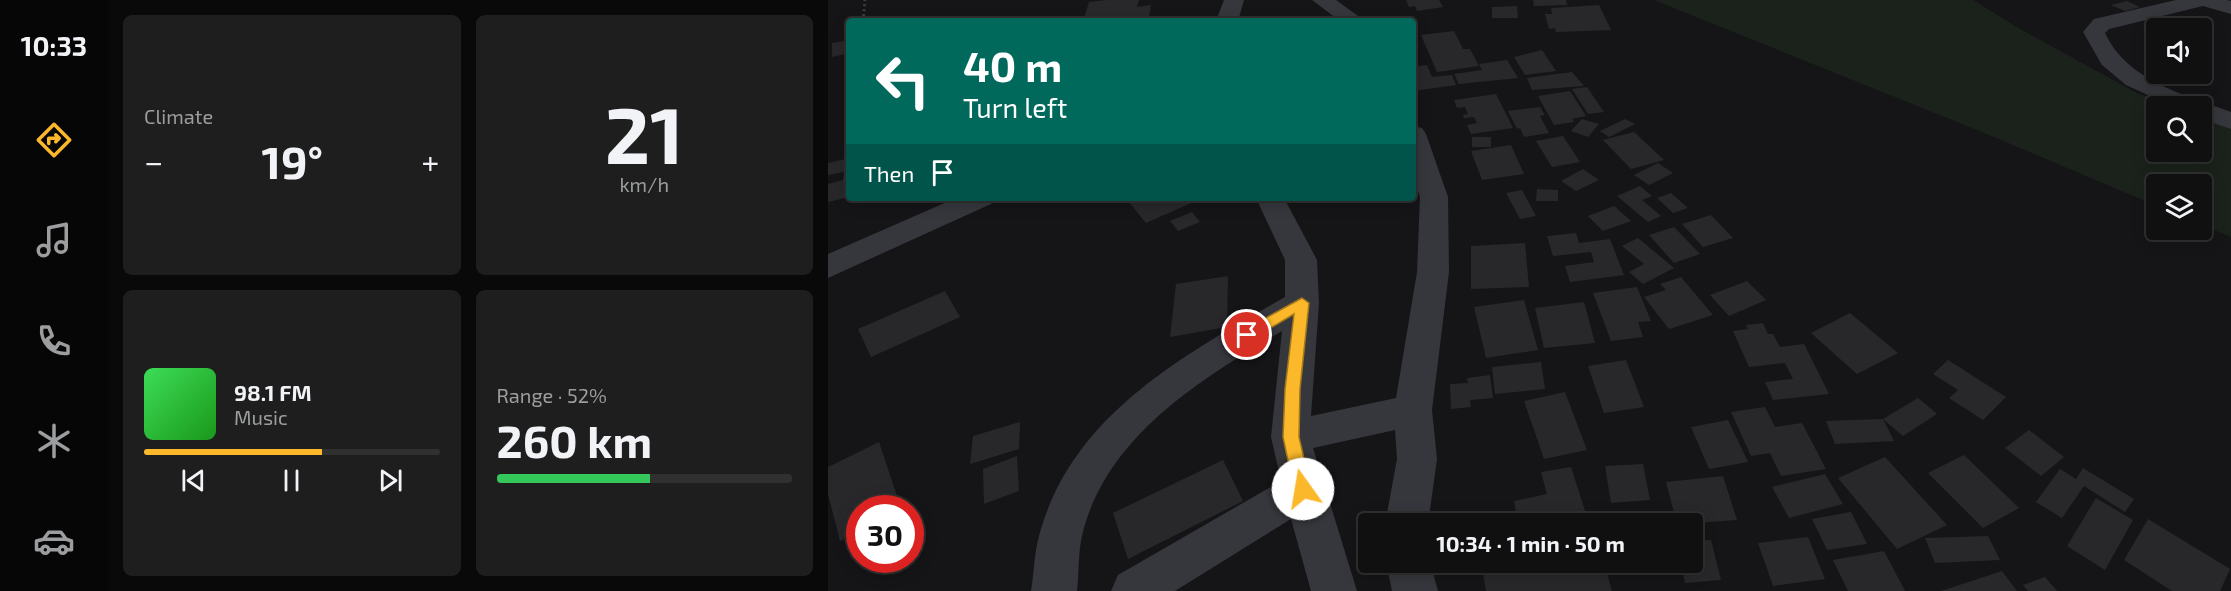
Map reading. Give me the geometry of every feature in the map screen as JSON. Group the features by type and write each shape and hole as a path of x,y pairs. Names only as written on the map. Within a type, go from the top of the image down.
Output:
{"street":[{"path":"1228,18 1234,0"},
{"path":"1322,0 1353,12"},
{"path":"2167,96 2147,88 2125,75 2101,52 2094,32 2102,24 2200,0"},
{"path":"2206,0 2231,8"},
{"path":"2212,114 2231,121"},
{"path":"1408,513 1417,459 1413,410 1433,272 1434,197 1416,143"},
{"path":"828,267 882,240 974,201"},
{"path":"1272,201 1301,260 1302,303 1293,389 1291,437 1303,489 1334,591"},
{"path":"1054,591 1054,574 1065,516 1087,473 1115,431 1149,400 1210,357 1302,303"},
{"path":"1291,437 1413,410"},
{"path":"1134,591 1303,489"},
{"path":"1411,573 1415,591"}],"path":[{"path":"863,18 865,0"}],"shaded area":[{"path":"1654,0 1973,0 2020,29 2146,96 2146,162 2212,162 2212,121 2231,129 2231,237 2212,229 2212,174 2146,174 2146,201 1987,134"}],"building":[{"path":"1139,0 1137,7 1151,5 1149,17 1145,18 1084,18 1089,2"},
{"path":"1406,0 1439,0 1443,7 1417,11 1415,6 1409,7"},
{"path":"1533,0 1566,0 1567,5 1534,6"},
{"path":"2127,1 2140,7 2125,11 2111,5"},
{"path":"1599,5 1611,30 1556,32 1555,28 1549,29 1545,14 1552,14 1551,8"},
{"path":"1517,6 1518,18 1492,18 1492,7"},
{"path":"1454,31 1463,49 1470,49 1479,66 1437,72 1421,35"},
{"path":"846,41 846,54 832,57 832,43"},
{"path":"1542,50 1556,71 1525,75 1514,57"},
{"path":"1507,60 1518,78 1459,84 1454,74 1482,70 1479,64"},
{"path":"1427,65 1432,77 1452,75 1456,85 1416,91 1416,67"},
{"path":"1572,72 1584,86 1532,90 1527,78"},
{"path":"1587,87 1604,112 1588,114 1572,89"},
{"path":"1570,91 1586,116 1572,119 1574,122 1554,125 1538,96"},
{"path":"1496,94 1513,128 1471,134 1467,125 1477,123 1474,117 1464,118 1463,115 1468,114 1465,107 1457,108 1454,100"},
{"path":"1540,107 1545,115 1540,116 1549,133 1524,137 1508,111"},
{"path":"1582,119 1599,124 1588,137 1571,131"},
{"path":"1625,119 1635,124 1609,137 1600,131"},
{"path":"1634,132 1664,160 1631,169 1603,140"},
{"path":"1563,136 1580,162 1552,167 1536,141"},
{"path":"1472,137 1491,137 1491,147 1472,147"},
{"path":"1511,145 1524,174 1482,180 1471,151"},
{"path":"846,159 846,198 828,202 828,184 843,180 844,172 828,175 828,163"},
{"path":"1658,163 1673,173 1649,185 1634,175"},
{"path":"1583,169 1599,180 1576,191 1561,181"},
{"path":"1640,186 1652,196 1642,200 1661,216 1648,222 1617,196"},
{"path":"1537,189 1558,190 1558,201 1536,201"},
{"path":"1522,190 1536,216 1520,219 1506,193"},
{"path":"1671,193 1688,208 1673,213 1657,198"},
{"path":"1128,201 1196,201 1146,223"},
{"path":"1614,206 1631,221 1603,231 1588,216"},
{"path":"1192,212 1200,222 1178,231 1170,221"},
{"path":"1711,215 1733,238 1703,247 1682,224"},
{"path":"1674,227 1700,254 1674,263 1649,235"},
{"path":"1576,233 1579,243 1610,239 1624,275 1570,282 1565,266 1594,262 1591,252 1553,256 1547,236"},
{"path":"1638,238 1674,268 1643,284 1629,272 1644,264 1622,246"},
{"path":"1525,243 1529,287 1471,289 1471,246"},
{"path":"1228,276 1227,327 1170,337 1176,284"},
{"path":"1681,277 1713,315 1669,329 1644,297 1666,290 1660,284"},
{"path":"1747,281 1766,300 1729,316 1710,295"},
{"path":"1637,287 1651,321 1638,322 1643,337 1611,341 1593,293"},
{"path":"945,291 960,317 871,357 858,329"},
{"path":"1524,300 1538,350 1486,358 1474,307"},
{"path":"1584,302 1595,343 1544,348 1535,308"},
{"path":"1850,313 1898,353 1857,374 1811,333"},
{"path":"1763,323 1768,334 1773,334 1780,347 1804,344 1829,394 1773,400 1765,382 1793,379 1785,363 1749,367 1733,331 1748,329 1746,325"},
{"path":"1626,360 1644,407 1604,413 1588,366"},
{"path":"1948,360 2006,397 1983,420 1949,398 1958,390 1933,374"},
{"path":"1541,362 1545,389 1495,394 1492,367"},
{"path":"1490,375 1493,398 1470,400 1471,407 1451,409 1450,384 1468,383 1467,378"},
{"path":"1565,392 1587,450 1544,459 1524,401"},
{"path":"1918,398 1937,414 1903,436 1883,419"},
{"path":"1765,407 1775,427 1802,423 1826,469 1781,476 1770,453 1751,456 1731,412"},
{"path":"1883,419 1894,441 1835,444 1826,421"},
{"path":"1728,420 1748,462 1709,469 1691,427"},
{"path":"1020,422 1019,449 970,464 973,436"},
{"path":"2029,430 2064,457 2041,476 2005,448"},
{"path":"879,442 897,495 846,495 846,538 840,541 828,494 828,467"},
{"path":"1964,455 2019,508 1983,528 1928,473"},
{"path":"1017,456 1019,491 984,504 983,469"},
{"path":"1885,457 1947,525 1897,549 1838,478"},
{"path":"1223,460 1243,501 1128,559 1113,513"},
{"path":"1643,464 1650,500 1611,503 1605,466"},
{"path":"1571,467 1586,513 1516,513 1514,501 1547,494 1541,472"},
{"path":"2083,468 2134,499 2125,512 2084,486 2062,518 2036,502 2060,469 2076,479"},
{"path":"1825,474 1843,504 1789,518 1772,487"},
{"path":"1723,476 1737,520 1703,522 1703,513 1674,513 1666,482"},
{"path":"2096,498 2133,520 2105,570 2067,546"},
{"path":"1851,512 1867,544 1827,550 1812,519"},
{"path":"2148,519 2230,569 2220,591 2172,591 2124,560"},
{"path":"1988,536 2000,560 1935,563 1925,538"},
{"path":"1808,537 1825,579 1773,586 1758,543"},
{"path":"1703,540 1711,540 1721,580 1685,583 1683,573 1703,573"},
{"path":"1884,551 1905,591 1848,591 1833,560"},
{"path":"2002,571 2017,591 1941,591"},
{"path":"1483,573 1607,573 1612,591 1486,591"},
{"path":"2045,577 2057,591 2028,591 2023,585"}],"route":[{"path":"1247,335 1302,303 1293,389 1291,437 1303,489"}]}
